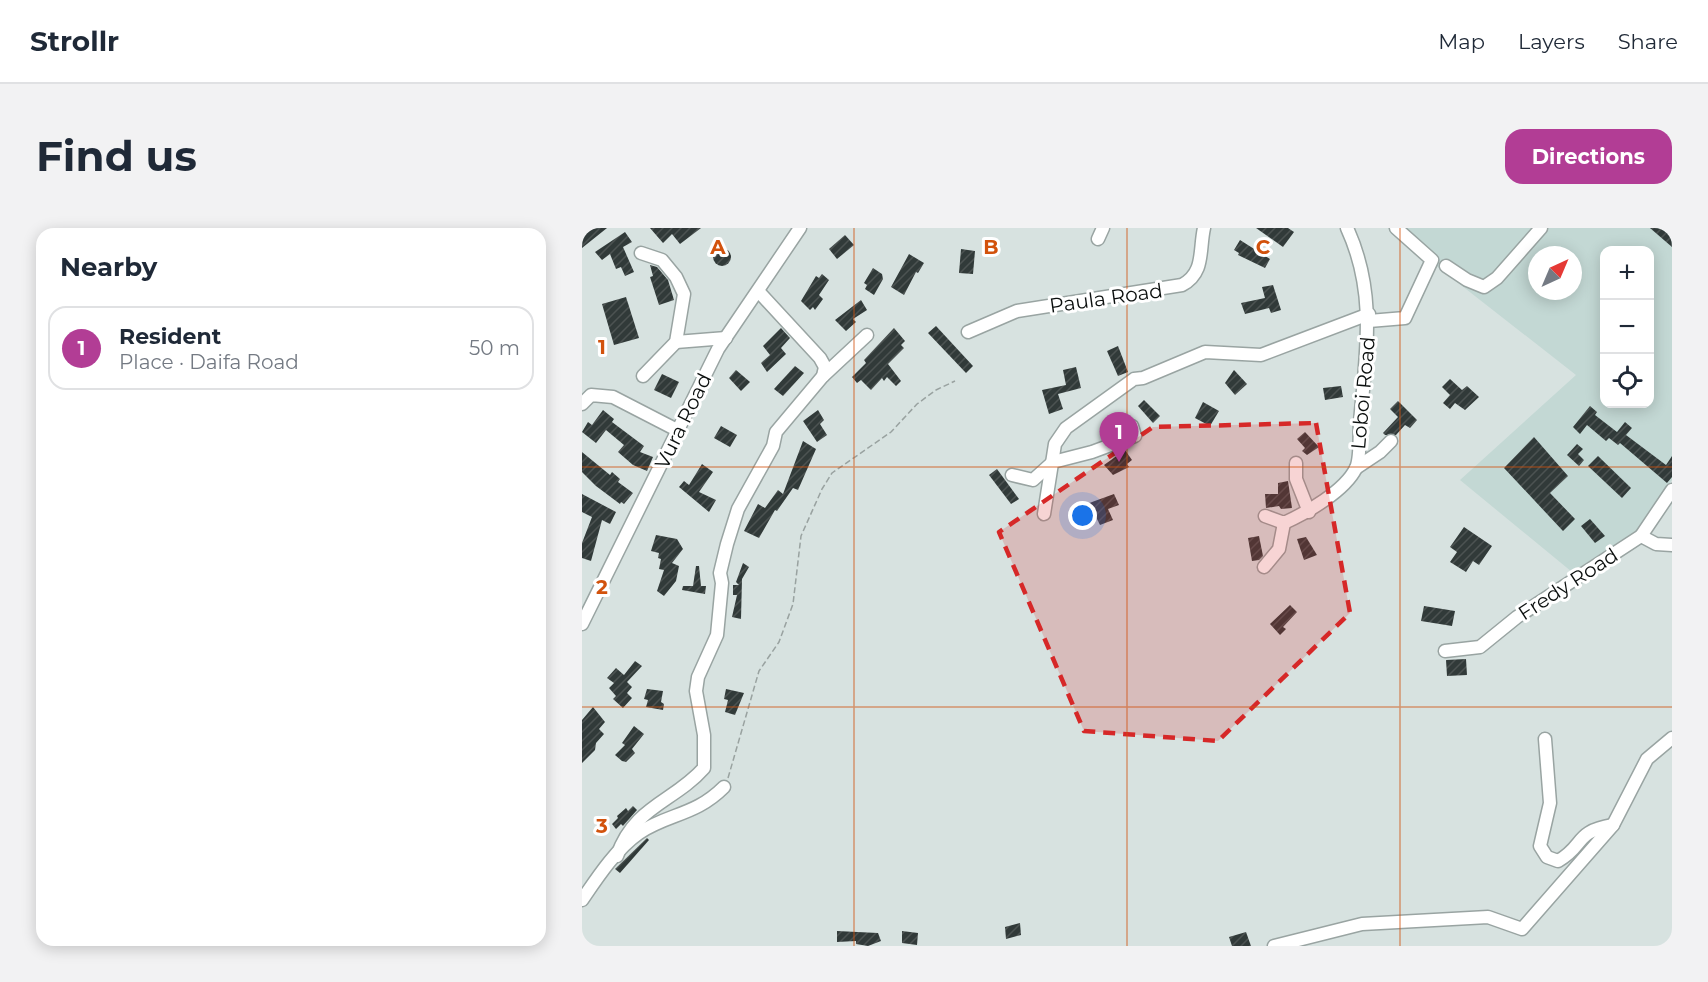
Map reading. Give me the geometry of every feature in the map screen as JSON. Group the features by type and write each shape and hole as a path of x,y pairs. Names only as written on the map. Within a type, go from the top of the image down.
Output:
{"street":[{"name":"Vura Road","path":"582,624 718,349 759,292 800,228"},
{"name":"Paula Road","path":"968,332 1017,311 1182,285 1191,281 1199,270 1204,228"},
{"name":"Loboi Road","path":"1284,523 1309,512 1334,492 1356,468 1369,318 1358,252 1347,228"},
{"path":"1044,514 1055,444 1066,428 1134,379 1143,378 1205,352 1261,355 1369,318 1405,318 1432,260 1396,228"},
{"path":"1446,266 1467,280 1484,287 1497,279 1542,228"},
{"path":"641,253 662,260 676,277 684,294 676,342 643,376"},
{"path":"759,292 820,358 825,367 823,376"},
{"path":"617,855 622,840 634,824 656,803 691,782 704,768 704,735 696,691 698,677 717,635 722,583 720,573 738,509 773,446 776,432 823,376 867,335"},
{"path":"676,342 726,338"},
{"path":"582,404 591,395 613,397 679,431"},
{"path":"1012,475 1033,480 1053,462 1092,452 1135,436 1132,426"},
{"path":"1356,468 1380,452 1391,441"},
{"path":"1296,463 1296,479 1309,512"},
{"name":"Fredy Road","path":"1445,651 1480,647 1517,617 1641,536 1672,490"},
{"path":"1264,567 1279,549 1284,523 1265,516"},
{"path":"1641,536 1656,544 1672,545"},
{"path":"1274,946 1362,924 1488,917 1522,929 1613,825 1647,759 1672,738"},
{"path":"1545,739 1550,803 1540,846 1547,857 1558,861 1569,855 1582,836 1592,829 1613,825"},
{"path":"582,900 617,855 638,834 709,802 724,787"}],"path":[{"path":"724,787 732,772 759,671 779,642 793,604 801,536 832,473 891,432 916,404 936,390 955,381"}],"highlighted area":[{"path":"1316,423 1350,613 1218,741 1084,731 999,532 1153,427"}],"shaded area":[{"path":"1388,228 1672,228 1672,480 1636,531 1572,572 1460,480 1576,375"}],"building":[{"path":"582,228 607,228 582,248"},
{"path":"650,228 701,228 680,244 672,234 663,243"},
{"path":"1256,228 1288,228 1294,232 1283,247"},
{"path":"1650,228 1672,228 1672,247"},
{"path":"625,232 632,242 623,247 634,272 625,276 621,267 616,269 610,254 602,260 595,252"},
{"path":"845,235 854,245 837,259 829,249"},
{"path":"1240,240 1270,259 1265,268 1238,255 1239,253 1234,250"},
{"path":"718,248 726,248 731,253 729,264 718,266 713,261 713,253"},
{"path":"961,249 975,251 973,274 959,273"},
{"path":"909,254 924,263 918,273 916,272 904,295 891,287"},
{"path":"650,265 657,267 668,280 674,300 659,305 650,277 653,276"},
{"path":"873,268 882,274 883,279 874,295 865,289 867,285 864,283"},
{"path":"822,274 829,280 819,295 823,299 815,310 813,307 810,310 801,301 816,276 819,278"},
{"path":"1273,285 1281,310 1271,313 1269,308 1245,314 1241,303 1265,298 1262,287"},
{"path":"626,297 639,338 614,345 602,304"},
{"path":"861,300 867,310 853,319 856,322 846,331 835,320"},
{"path":"936,326 973,366 966,373 928,333"},
{"path":"781,328 790,338 781,348 786,354 767,372 761,363 770,355 763,346"},
{"path":"894,328 905,341 901,345 904,348 888,364 901,381 896,386 887,377 884,381 882,378 871,390 861,380 857,383 852,377 866,363 864,360"},
{"path":"1118,346 1128,372 1118,376 1107,351"},
{"path":"795,366 804,373 783,396 774,389"},
{"path":"1076,367 1081,388 1058,394 1063,409 1049,414 1042,390 1066,385 1063,370"},
{"path":"736,370 750,382 741,391 729,378"},
{"path":"1234,370 1247,384 1235,395 1225,383"},
{"path":"662,374 679,382 671,398 654,390"},
{"path":"1450,379 1462,390 1467,386 1479,397 1465,410 1455,403 1450,409 1443,403 1450,395 1442,387"},
{"path":"1341,386 1343,397 1325,400 1323,388"},
{"path":"1144,400 1160,416 1153,423 1138,406"},
{"path":"1398,401 1417,420 1410,428 1405,425 1396,435 1385,435 1383,433 1398,417 1390,409"},
{"path":"1203,402 1219,411 1210,426 1195,418"},
{"path":"1590,406 1597,412 1595,415 1617,432 1625,422 1632,428 1626,435 1666,465 1672,456 1672,477 1667,483 1620,443 1618,445 1609,438 1606,441 1587,425 1580,434 1573,427"},
{"path":"603,410 614,419 612,422 644,446 640,452 653,457 647,471 633,465 618,452 624,445 606,430 596,443 582,432 588,422 592,425"},
{"path":"818,410 824,420 820,424 827,435 817,442 803,421"},
{"path":"721,426 737,435 730,447 714,438"},
{"path":"1305,432 1319,447 1307,455 1302,451 1305,448 1297,439"},
{"path":"1534,437 1568,476 1550,493 1575,519 1563,531 1504,468"},
{"path":"803,441 816,449 798,490 793,488 777,511 775,510 759,538 744,531 758,504 765,508 778,490 783,494"},
{"path":"1577,444 1583,449 1578,454 1584,460 1579,466 1567,455"},
{"path":"1125,450 1132,460 1127,464 1129,467 1113,475 1104,465"},
{"path":"582,452 610,475 612,472 620,479 618,482 633,493 624,504 621,502 620,504 596,486 582,472"},
{"path":"1598,456 1631,488 1622,498 1588,466"},
{"path":"702,464 713,472 699,492 716,500 709,512 679,487 684,481 689,485"},
{"path":"997,469 1019,499 1011,504 989,475"},
{"path":"1288,481 1292,508 1281,509 1279,506 1266,508 1265,494 1278,494 1278,483"},
{"path":"582,494 616,512 610,524 602,520 591,561 582,558 582,543 592,517 582,512"},
{"path":"1114,494 1119,505 1108,509 1113,520 1100,525 1096,517 1085,520 1081,506"},
{"path":"1590,519 1605,536 1595,543 1581,526"},
{"path":"1464,527 1492,546 1479,565 1473,561 1466,572 1450,562 1457,552 1450,547"},
{"path":"656,535 677,539 683,549 672,563 679,566 676,581 664,596 657,591 664,570 659,569 661,559 658,558 659,553 651,551"},
{"path":"1259,536 1263,556 1259,560 1252,561 1248,538"},
{"path":"1306,537 1317,555 1304,560 1297,539"},
{"path":"743,563 749,567 742,579 741,619 732,617 737,595 733,595 733,585 739,585 736,582"},
{"path":"696,566 699,566 701,586 706,586 705,594 682,590 683,586 693,586"},
{"path":"1290,605 1297,612 1283,627 1286,629 1280,635 1270,624"},
{"path":"1424,606 1455,611 1452,626 1421,621"},
{"path":"1466,659 1467,675 1447,676 1446,660"},
{"path":"635,661 642,666 627,682 632,687 627,693 632,698 623,708 613,699 616,696 609,688 614,683 607,678 616,668 624,675"},
{"path":"647,689 663,691 661,702 664,704 663,710 646,707 648,700 644,699"},
{"path":"726,689 744,693 735,715 725,712 728,700 724,699"},
{"path":"593,707 605,722 599,729 604,734 596,743 595,750 582,763 582,720"},
{"path":"634,726 644,734 632,749 635,753 626,762 622,761 615,755 625,745 622,743"},
{"path":"633,806 637,810 623,826 621,824 616,829 612,824 618,818 617,816 626,808 628,811"},
{"path":"647,838 649,840 620,873 615,869"},
{"path":"1020,923 1021,935 1006,939 1005,927"},
{"path":"837,931 878,933 881,941 868,946 856,944 856,941 837,942"},
{"path":"902,931 918,933 917,945 902,943"},
{"path":"1246,932 1251,946 1232,946 1229,937"}],"place":[{"name":"Resident","path":"1119,462"}]}
